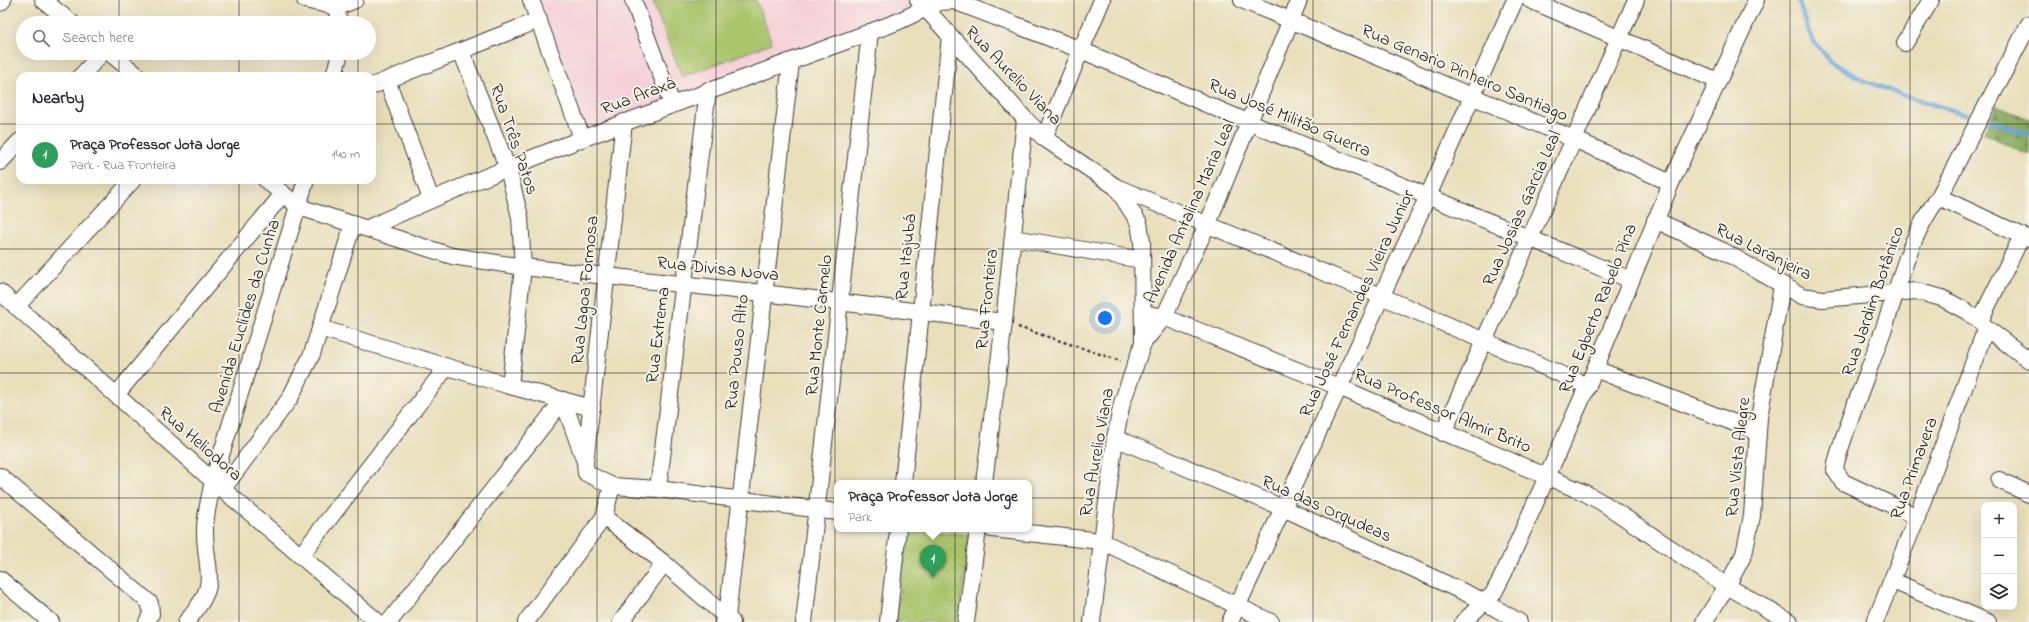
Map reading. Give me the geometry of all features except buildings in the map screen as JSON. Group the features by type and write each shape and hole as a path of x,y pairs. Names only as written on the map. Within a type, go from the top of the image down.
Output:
{"street":[{"path":"0,3 3,0"},
{"path":"44,0 63,16"},
{"path":"305,0 337,10 355,0"},
{"path":"531,0 582,138"},
{"path":"633,0 672,104"},
{"path":"1044,138 1102,0"},
{"name":"Rua Genario Pinheiro Santiago","path":"1242,0 1472,95 1671,183"},
{"name":"Avenida Antalina Maria Leal","path":"1143,343 1164,318 1208,224 1299,0"},
{"name":"Rua José Fernandes Vieira Junior","path":"1230,622 1428,196 1514,0"},
{"path":"1530,0 1718,81"},
{"name":"Rua Josias Garcia Leal","path":"1443,433 1531,239 1636,0"},
{"name":"Rua Egberto Rabelo Pina","path":"1463,622 1493,594 1504,573 1588,386 1671,183 1756,0"},
{"path":"1905,43 1931,0"},
{"name":"Rua José Militão Guerra","path":"926,5 945,1 954,1 1081,50 1250,123 1631,280"},
{"name":"Rua Araxá","path":"360,226 708,90 790,62 870,32 926,5"},
{"name":"Rua Aurelio Viana","path":"926,5 950,36 1025,119 1044,138 1116,187 1139,223 1142,242 1144,313 1143,343 1134,365 1122,403 1115,438 1092,622"},
{"path":"376,84 539,20"},
{"name":"Rua Jardim Botânico","path":"1917,518 1843,482 1835,470 1839,453 1896,292 1912,241 1924,217 1939,197 2029,24"},
{"name":"Rua Monte Carmelo","path":"804,622 841,303 870,32"},
{"name":"Rua Itajubá","path":"902,480 919,312 950,36"},
{"name":"Rua Três Patos","path":"461,51 508,169 520,217 522,267 510,386"},
{"path":"85,72 96,60"},
{"path":"119,60 133,72"},
{"path":"335,72 338,60"},
{"name":"Rua Pouso Alto","path":"727,620 790,62"},
{"path":"387,80 431,199"},
{"name":"Rua Extrema","path":"658,489 708,90"},
{"name":"Rua Fronteira","path":"984,480 1004,322 1025,119"},
{"name":"Rua Lagoa Formosa","path":"585,463 624,122"},
{"path":"0,162 16,145"},
{"path":"16,307 130,184"},
{"path":"271,184 299,207"},
{"name":"Avenida Euclides da Cunha","path":"186,622 200,606 208,589 210,571 205,527 305,184"},
{"path":"1116,187 1381,296 1588,386"},
{"path":"116,395 283,194"},
{"path":"1939,197 2026,238"},
{"name":"Rua Divisa Nova","path":"299,207 452,256 522,267 763,293 1004,322"},
{"name":"Rua Laranjeira","path":"1655,220 1723,251 1782,286 1802,296 1823,299 1916,291 1942,298 1983,324 2029,360"},
{"path":"218,485 290,398 312,354 320,328 360,226"},
{"path":"1013,238 1142,260"},
{"name":"Rua Primavera","path":"1875,622 1893,581 1917,518 1983,324 2026,238"},
{"name":"Rua Vista Alegre","path":"1704,622 1727,586 1744,554 1752,516 1758,432 1772,338 1782,286"},
{"name":"Rua Heliodora","path":"0,292 218,485 378,622"},
{"name":"Rua Professor Almir Brito","path":"1144,313 1164,318 1339,387 1443,433 1547,476 1602,503 1727,586 1790,622"},
{"path":"320,328 446,368 592,408"},
{"path":"301,555 446,368"},
{"path":"1595,368 1758,432"},
{"path":"563,400 585,463 586,473 612,486 658,489 834,512"},
{"path":"389,622 563,400"},
{"name":"Rua das Orqudeas","path":"1115,438 1283,508 1485,602 1519,622"},
{"path":"0,476 146,599 152,609 148,620"},
{"path":"1999,480 2029,494"},
{"path":"526,622 604,517 612,486"},
{"path":"604,517 664,563 727,620"},
{"path":"888,622 898,532"},
{"path":"966,622 978,532"},
{"path":"1019,532 1101,541 1271,622"},
{"path":"621,622 664,563"},
{"path":"0,579 51,622"},
{"path":"1893,581 1988,622"}],"path":[{"path":"1004,322 1134,365"}],"shaded area":[{"path":"525,0 904,0 911,21 580,142"}],"green space":[{"path":"652,0 756,0 772,43 682,77"},
{"path":"1996,106 2029,119 2029,155 1984,133"},
{"path":"907,532 938,532 970,535 958,622 896,622"}],"waterway":[{"path":"1798,0 1812,39 1831,62 1865,81 1905,96 1968,115"},
{"path":"1992,121 2029,135"}],"place":[{"name":"Praça Professor Jota Jorge","path":"933,578"}]}
